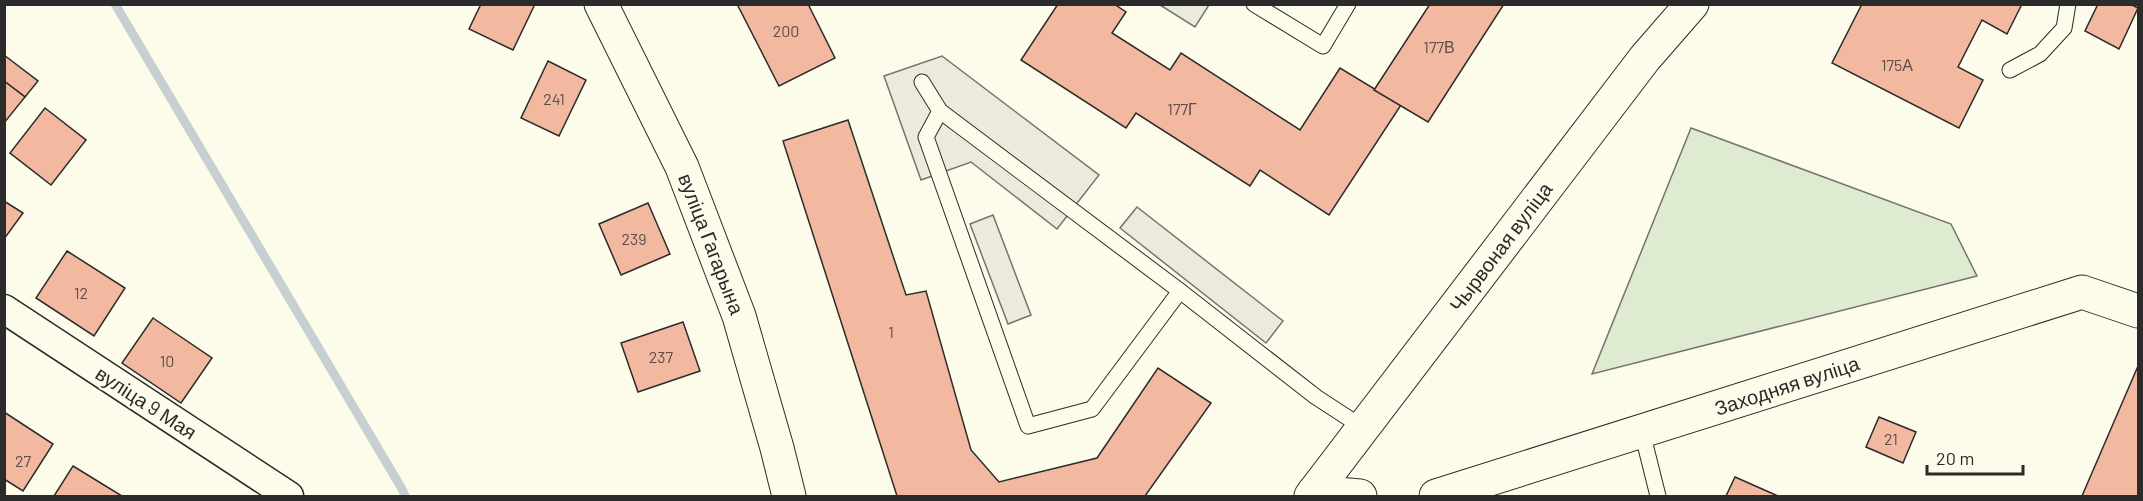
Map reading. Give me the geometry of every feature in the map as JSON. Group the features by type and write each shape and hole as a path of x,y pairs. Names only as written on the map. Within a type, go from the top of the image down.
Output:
{"street":[{"name":"вуліца Гагарына","path":"601,4 682,167 739,316 789,496"},
{"name":"Чырвоная вуліца","path":"1312,494 1645,58 1690,5"},
{"name":"Заходняя вуліца","path":"1436,496 2082,292 2139,311"},
{"name":"вуліца 9 Мая","path":"4,309 289,496"},
{"path":"1312,494 1360,496"}],"lane":[{"path":"1254,4 1323,46 1348,4"},
{"path":"2010,70 2040,54 2064,28 2068,4"},
{"path":"922,82 940,111 1180,291 1316,397 1362,427"},
{"path":"940,111 926,137 1028,426 1092,409 1180,291"},
{"path":"1642,432 1658,496"}],"green space":[{"path":"1691,128 1951,224 1977,276 1592,374"}],"shaded area":[{"path":"1160,5 1209,5 1195,27"},
{"path":"942,56 1099,175 1057,229 971,162 921,180 884,76"},
{"path":"1137,207 1283,321 1266,343 1120,228"},
{"path":"993,215 1031,315 1008,324 970,224"}],"building":[{"path":"481,4 535,4 513,50 469,29"},
{"path":"737,4 808,4 835,58 779,86"},
{"path":"1058,4 1114,4 1126,12 1112,33 1170,70 1181,53 1300,130 1340,68 1401,105 1329,215 1260,170 1250,186 1136,113 1126,128 1021,60"},
{"path":"1430,4 1504,4 1428,122 1374,90"},
{"path":"1862,4 2022,4 2007,34 1982,20 1958,67 1983,80 1959,128 1832,63"},
{"path":"2098,4 2130,4 2138,8 2119,49 2085,31"},
{"path":"4,55 38,81 25,97 4,81"},
{"path":"548,61 586,80 559,136 521,118"},
{"path":"4,81 25,97 4,123"},
{"path":"45,108 86,140 51,185 10,153"},
{"path":"848,120 906,295 926,291 971,450 999,482 1097,458 1158,368 1211,403 1145,496 897,496 783,141"},
{"path":"4,201 23,213 4,239"},
{"path":"648,203 670,254 621,275 599,224"},
{"path":"67,251 125,288 94,336 36,298"},
{"path":"153,318 212,358 181,403 122,363"},
{"path":"683,322 700,371 638,392 621,343"},
{"path":"2138,366 2138,496 2082,496"},
{"path":"4,412 53,444 23,491 4,479"},
{"path":"1879,417 1916,432 1903,463 1866,447"},
{"path":"73,466 122,496 54,496"},
{"path":"1735,477 1778,496 1726,496"}],"waterway":[{"path":"115,4 405,496"}]}
